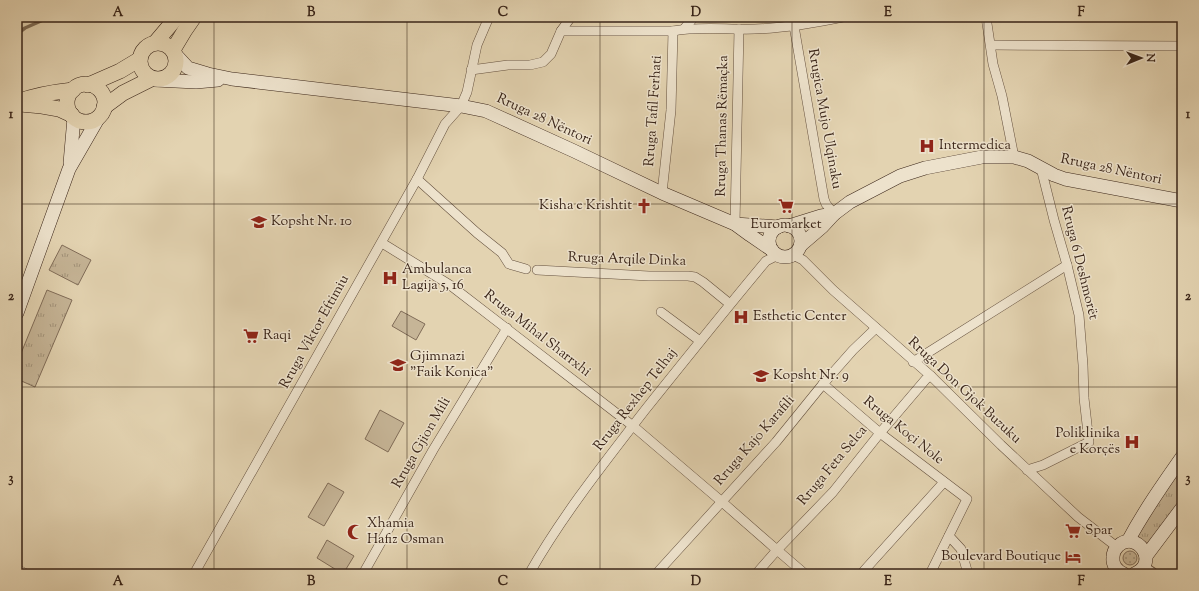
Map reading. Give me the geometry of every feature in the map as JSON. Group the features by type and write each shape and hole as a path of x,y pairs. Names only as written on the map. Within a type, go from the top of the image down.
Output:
{"main road":[{"path":"153,79 142,71 140,59 141,55 145,49 155,43 177,17"},
{"path":"174,52 185,30 194,17"},
{"path":"17,103 54,108 73,116 78,120 85,122 93,121 123,93 153,79 163,79 173,73 177,62 174,52 163,44 155,43"},
{"name":"Rruga 28 Nëntori","path":"174,52 188,68 232,79 486,110 662,194 734,224 775,253"},
{"path":"69,169 73,116 68,108 69,96 80,86 88,85 120,71 140,59"},
{"name":"Rruga 28 Nëntori","path":"153,79 196,82 232,79"},
{"path":"17,313 69,169 102,112 104,100 101,92 95,87 88,85"},
{"path":"17,103 29,97 58,91 74,90"},
{"name":"Rruga 28 Nëntori","path":"801,245 822,227 834,214 850,202 900,176 925,168 982,157 1014,158 1028,161 1065,179 1182,201"},
{"name":"Rruga 28 Nëntori","path":"734,224 784,226 834,214"},
{"path":"784,226 796,230 800,237 801,245 798,251 793,255 783,257 775,253 770,242 772,233 784,226"},
{"path":"1116,571 1113,563 1113,554 1123,544 1138,523 1182,457"},
{"path":"1144,568 1182,508"},
{"path":"1123,544 1133,542 1143,548 1144,568"}],"street":[{"path":"461,106 467,92 477,45 489,17"},
{"path":"471,70 508,65 530,65 542,62 551,54 561,31 570,17"},
{"path":"684,29 694,17"},
{"path":"561,31 754,29 794,26 843,17"},
{"path":"986,17 993,64 1002,96 1014,158"},
{"name":"Rrugica Mujo Ulqinaku","path":"794,26 824,199 834,214"},
{"name":"Rruga Thanas Rëmaçka","path":"734,224 739,29"},
{"name":"Rruga Tafil Ferhati","path":"662,194 671,110 673,31"},
{"path":"990,45 1182,46"},
{"name":"Rruga Viktor Eftimiu","path":"194,574 418,179 445,124 461,106"},
{"name":"Rruga 6 Deshmorët","path":"1028,470 1043,465 1089,442 1084,398 1079,315 1068,265 1054,220 1041,168"},
{"path":"418,179 477,233 502,253 509,264 526,269"},
{"name":"Rruga Mihal Sharrxhi","path":"382,242 450,285 633,426 805,574"},
{"name":"Rruga Rexhep Telhaj","path":"529,574 556,529 633,426 730,304 766,261 775,253"},
{"name":"Rruga Don Gjok Buzuku","path":"793,255 803,260 833,290 913,362 931,376 1078,517 1123,544"},
{"path":"913,362 1068,265"},
{"name":"Rruga Arqile Dinka","path":"537,270 695,277 730,304"},
{"path":"661,312 700,341"},
{"name":"Rruga Gjion Mili","path":"363,574 433,450 507,328"},
{"name":"Rruga Kajo Karafili","path":"656,574 776,442 853,350 876,328"},
{"name":"Rruga Feta Selca","path":"756,574 833,492 880,433 926,379 931,376"},
{"name":"Rruga Koçi Nole","path":"823,384 880,433 967,500 949,536"},
{"path":"861,574 944,482"},
{"path":"930,574 949,536 961,549 968,574"},
{"path":"17,569 26,574"}],"green space":[{"path":"62,245 91,260 78,285 49,270"},
{"path":"47,290 72,300 35,387 17,379 17,363"},
{"path":"401,311 425,324 416,340 392,326"},
{"path":"380,410 404,423 388,452 365,439"},
{"path":"1182,461 1182,504 1148,551 1131,540"},
{"path":"328,483 344,492 324,526 308,517"},
{"path":"327,540 354,556 343,574 317,558"},
{"path":"1127,551 1133,551 1137,555 1137,561 1133,565 1127,565 1123,561 1123,555"}],"waterway":[{"path":"17,34 25,28 50,17"}],"place":[{"name":"Intermedica","path":"927,146"},
{"name":"Kisha e Krishtit","path":"644,206"},
{"name":"Euromarket","path":"786,206"},
{"name":"Kopsht Nr. 10","path":"259,222"},
{"name":"Ambulanca Lagija 5, 16","path":"390,278"},
{"name":"Esthetic Center","path":"741,317"},
{"name":"Raqi","path":"251,336"},
{"name":"Gjimnazi \"Faik Konica\"","path":"398,365"},
{"name":"Kopsht Nr. 9","path":"761,376"},
{"name":"Poliklinika e Korçës","path":"1132,442"},
{"name":"Spar","path":"1073,531"},
{"name":"Xhamia Hafiz Osman","path":"355,532"},
{"name":"Boulevard Boutique","path":"1073,557"}]}
